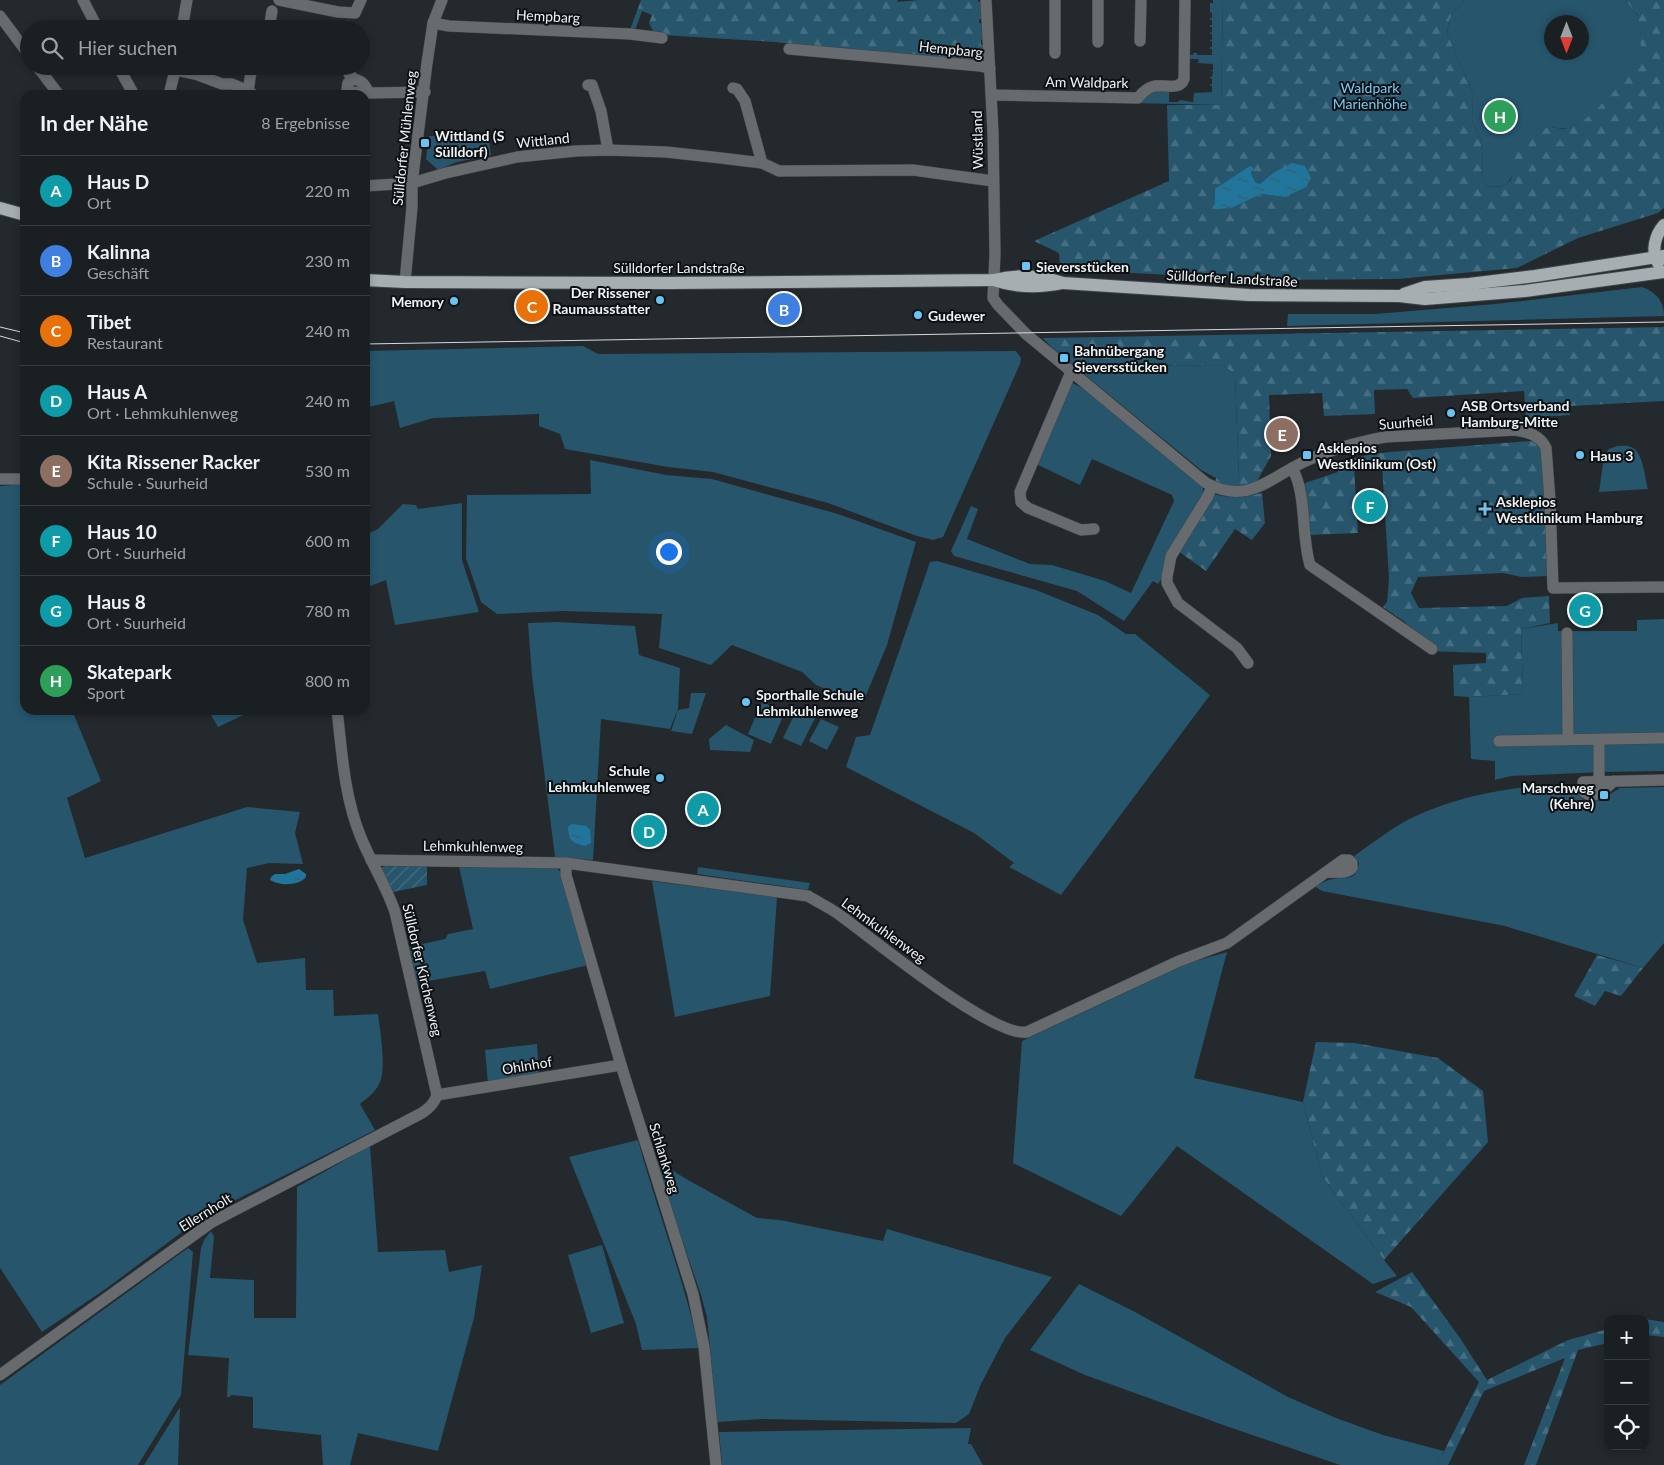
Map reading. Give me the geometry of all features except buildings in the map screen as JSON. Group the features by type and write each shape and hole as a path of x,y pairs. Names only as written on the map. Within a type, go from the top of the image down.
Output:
{"main road":[{"path":"0,208 20,214"},
{"path":"1664,225 1657,234 1654,244 1664,271"},
{"name":"Sülldorfer Landstraße","path":"1399,296 1425,287 1526,277 1659,257"},
{"name":"Sülldorfer Landstraße","path":"370,280 679,283 994,280 1010,286 1046,287 1063,283 1249,295 1399,296 1425,299 1489,294 1664,271"}],"street":[{"path":"83,0 93,20"},
{"path":"184,20 187,0"},
{"path":"279,0 338,12 355,13 361,0"},
{"name":"Sülldorfer Mühlenweg","path":"405,282 412,207 412,183 433,23 442,0"},
{"name":"Wüstland","path":"986,0 992,95 994,280"},
{"name":"Am Waldpark","path":"1055,0 1055,53"},
{"path":"1098,0 1098,42"},
{"path":"1140,41 1141,0"},
{"name":"Am Waldpark","path":"992,95 1138,98 1153,86 1178,86 1183,84 1185,0"},
{"path":"270,20 272,11"},
{"path":"0,16 20,43"},
{"name":"Hempbarg","path":"433,23 449,26 630,34 662,38"},
{"name":"Hempbarg","path":"789,49 990,68"},
{"path":"44,75 55,90"},
{"path":"123,75 131,90"},
{"path":"170,90 174,75"},
{"path":"198,75 222,84 232,84 242,90"},
{"path":"246,90 250,75"},
{"path":"351,75 354,79 365,84 368,90"},
{"path":"588,84 592,85 602,111 608,150"},
{"path":"733,88 737,89 745,101 762,163"},
{"path":"370,93 424,92"},
{"name":"Wittland","path":"370,186 412,183 446,173 517,157 608,150 666,152 762,163 779,171 913,170 993,181"},
{"path":"994,280 994,298 998,305 1026,334 1206,483 1234,492 1250,490 1260,487 1292,468 1300,485 1304,538 1310,565 1432,649"},
{"path":"1071,372 1020,492 1021,502 1028,508 1080,530 1094,529"},
{"name":"Suurheid","path":"1292,468 1309,459 1350,445 1385,437 1515,430 1530,433 1543,442 1546,448 1553,588 1664,587"},
{"path":"0,479 20,479"},
{"path":"1212,486 1208,496 1171,556 1166,576 1167,583 1178,603 1237,648 1248,663"},
{"path":"1567,633 1568,739"},
{"name":"Sülldorfer Kirchenweg","path":"338,715 347,794 360,835 390,897 395,912 437,1095"},
{"path":"1499,741 1664,738"},
{"path":"1599,782 1600,740"},
{"path":"1614,781 1596,795 1590,796 1584,792 1583,782 1599,782 1614,781 1664,780"},
{"name":"Lehmkuhlenweg","path":"372,860 566,863 808,896 839,914 956,1001 1020,1034 1179,961 1228,943 1328,872"},
{"name":"Schlankweg","path":"566,863 566,875 621,1065 693,1294 704,1347 716,1465"},
{"name":"Ohlnhof","path":"437,1095 621,1065"},
{"name":"Ellernholt","path":"0,1375 212,1222 422,1113 434,1102 437,1095"}],"green space":[{"path":"641,0 898,0 897,2 978,0 978,2 983,1 984,18 979,19 979,23 985,24 986,39 981,40 981,45 986,45 988,64 844,51 776,42 662,35 654,33 649,23 652,15 642,11 635,30 630,30"},
{"path":"1213,0 1223,0 1221,105 998,100 1139,101 1153,91 1161,89 1169,92 1169,102 1178,102 1180,100 1193,102 1194,93 1212,92 1212,86 1209,85 1212,84 1212,79 1209,77 1212,77 1213,71 1209,70 1213,70 1213,64 1196,63 1199,62 1198,59 1187,59 1188,55 1193,55 1193,53 1197,53 1197,55 1212,55 1212,49 1210,49 1212,47 1210,40 1212,40 1212,34 1210,33 1212,32 1212,27 1210,25 1212,25 1212,20 1210,18 1212,18 1212,13 1210,12 1210,3 1213,3"},
{"name":"Waldpark Marienhöhe","path":"1223,0 1463,0 1461,6 1454,11 1449,21 1447,33 1473,94 1472,120 1482,149 1483,180 1488,186 1501,186 1511,180 1514,154 1523,136 1550,127 1564,129 1577,126 1594,112 1619,86 1636,64 1641,52 1640,30 1637,14 1625,0 1664,0 1664,208 1658,213 1578,238 1517,268 1397,279 1264,280 1060,269 1059,253 1034,241 1169,181 1167,105 1221,105","holes":["1251,173 1255,182 1260,184 1273,173 1285,197 1261,194 1232,208"]},
{"path":"1463,0 1625,0 1637,15 1642,50 1637,62 1623,82 1593,114 1577,126 1571,128 1550,127 1513,172 1512,177 1507,183 1497,187 1488,186 1483,180 1482,149 1472,120 1473,94 1447,33 1449,21 1454,11 1461,6"},
{"path":"488,134 491,155 457,162 438,170 426,159 429,136"},
{"path":"1642,287 1655,294 1663,306 1664,316 1287,326 1288,314 1375,314 1495,304"},
{"path":"1664,327 1664,401 1570,406 1570,415 1526,418 1524,391 1413,398 1407,389 1374,390 1375,414 1324,416 1322,393 1269,395 1271,456 1255,485 1238,489 1215,484 1216,478 1239,480 1235,374 1222,365 1094,366 1052,348 1043,338"},
{"path":"583,346 598,354 1016,351 1021,358 943,537 933,540 917,536 828,503 713,472 668,467 565,449 560,434 539,426 539,414 433,418 400,428 394,401 370,407 370,351"},
{"path":"1052,348 1094,366 1222,365 1235,374 1239,481 1216,478 1201,470"},
{"path":"1071,382 1093,394 1202,485 1204,494 1163,577 1158,584 1153,581 1124,621 1077,591 954,556 951,551 971,506 978,509 967,539 1030,564 1052,565 1105,581 1131,593 1174,501 1172,495 1092,459 1080,485 1036,464"},
{"path":"1530,441 1542,443 1549,576 1522,577 1503,573 1418,577 1411,593 1419,608 1507,606 1522,598 1549,596 1550,623 1521,629 1523,694 1454,696 1453,665 1486,663 1486,653 1425,651 1405,622 1383,607 1387,602 1389,579 1382,465 1354,466 1358,533 1309,535 1305,483 1338,472 1338,463 1367,455"},
{"path":"1617,446 1629,446 1639,455 1648,489 1599,492 1604,456 1609,449"},
{"path":"590,460 666,475 712,479 838,514 916,542 887,645 864,700 859,703 816,685 802,672 732,645 711,665 659,648 662,614 563,611 497,614 481,602 466,558 467,495 591,494"},
{"path":"20,484 20,715 74,715 101,781 67,798 85,858 247,807 300,812 295,833 303,864 269,863 247,868 243,920 257,963 305,958 306,990 333,990 334,1016 378,1014 383,1060 379,1084 373,1093 360,1104 375,1130 202,1217 107,1288 42,1332 0,1268 0,486"},
{"path":"1262,493 1265,523 1252,540 1235,529 1206,571 1178,551 1214,494 1238,497"},
{"path":"462,503 462,560 479,612 395,625 386,580 370,586 370,533 378,529 403,504 416,505 418,509"},
{"path":"937,561 1036,590 1098,615 1126,634 1135,634 1210,695 1061,895 1009,867 1014,863 974,833 846,767 856,737 870,735 930,562"},
{"path":"1664,619 1664,771 1511,776 1495,780 1495,761 1471,759 1469,697 1523,694 1521,629 1558,623 1558,631 1637,631 1637,620"},
{"path":"556,622 635,626 639,655 680,668 678,709 670,729 601,719 593,860 555,857 532,676 528,623"},
{"path":"691,693 706,693 692,734 671,731 678,710 689,708"},
{"path":"762,702 785,712 771,744 748,734"},
{"path":"797,709 815,718 801,746 783,738"},
{"path":"211,715 243,715 218,727"},
{"path":"821,719 839,727 827,750 809,741"},
{"path":"726,725 754,740 750,752 710,750 709,739"},
{"path":"1577,786 1581,798 1591,803 1602,799 1620,788 1664,787 1664,943 1643,968 1505,926 1322,891 1314,886 1330,880 1353,876 1359,863 1354,856 1402,823 1443,805 1474,796 1519,788"},
{"path":"385,866 427,866 427,885 393,892 382,872 382,868"},
{"path":"459,867 556,868 561,872 588,965 490,989 485,971 417,983 409,947 445,939 448,934 473,929"},
{"path":"698,867 810,883 808,890 697,874"},
{"path":"652,881 777,897 770,996 675,1017"},
{"path":"1227,952 1194,1078 1303,1102 1322,1176 1397,1276 1373,1284 1177,1146 1121,1216 1013,1163 1022,1041 1188,963"},
{"path":"1597,955 1643,968 1621,996 1605,991 1595,1006 1574,996"},
{"path":"1316,1042 1355,1043 1438,1058 1483,1091 1488,1142 1384,1260 1322,1176 1303,1102"},
{"path":"537,1044 539,1076 488,1083 485,1050"},
{"path":"638,1140 693,1322 699,1348 642,1350 636,1324 569,1157"},
{"path":"370,1146 378,1252 445,1250 449,1272 482,1265 474,1318 438,1451 358,1433 350,1465 323,1465 321,1435 253,1428 253,1397 231,1395 227,1397 229,1358 188,1355 201,1248 211,1231 214,1237 210,1278 254,1280 254,1318 296,1318 297,1187"},
{"path":"654,1159 757,1218 780,1220 883,1241 887,1229 1052,1277 1005,1338 981,1384 969,1414 956,1423 762,1419 717,1422 707,1317"},
{"path":"602,1245 624,1323 591,1333 568,1255"},
{"path":"188,1248 193,1252 181,1395 138,1465 0,1465 0,1385"},
{"path":"1412,1272 1460,1338 1487,1380 1568,1340 1604,1330 1604,1344 1578,1350 1536,1465 1524,1465 1565,1358 1484,1391 1448,1465 1437,1465 1479,1382 1411,1307 1375,1292"},
{"path":"1079,1284 1135,1312 1288,1397 1336,1418 1383,1435 1444,1451 1437,1465 1340,1465 1085,1375 1030,1350"},
{"path":"1649,1320 1664,1322 1664,1337 1649,1335"},
{"path":"180,1407 178,1465 144,1465"},
{"path":"971,1428 968,1444 971,1444 983,1465 722,1465 719,1432"}],"water":[{"path":"1292,163 1305,166 1311,178 1306,187 1285,197 1261,194 1232,208 1215,209 1215,189 1250,166 1254,168 1251,173 1255,182 1260,184 1273,173"},
{"path":"572,824 586,826 590,830 591,843 585,846 570,839 568,827"},
{"path":"299,869 306,874 306,877 299,882 284,884 270,880 275,874 285,874"}],"tram line":[{"path":"370,344 1664,322"},
{"path":"0,327 20,332"},
{"path":"0,336 20,342"}],"place":[{"name":"Skatepark","path":"1500,116"},
{"name":"Wittland (S Sülldorf)","path":"425,143"},
{"name":"Sieversstücken","path":"1026,266"},
{"name":"Der Rissener Raumausstatter","path":"660,300"},
{"name":"Memory","path":"454,301"},
{"name":"Tibet","path":"532,306"},
{"name":"Kalinna","path":"784,309"},
{"name":"Gudewer","path":"918,315"},
{"name":"Bahnübergang Sieversstücken","path":"1064,358"},
{"name":"ASB Ortsverband Hamburg-Mitte","path":"1451,413"},
{"name":"Kita Rissener Racker","path":"1282,434"},
{"name":"Asklepios Westklinikum (Ost)","path":"1307,455"},
{"name":"Haus 3","path":"1580,455"},
{"name":"Haus 10","path":"1370,506"},
{"name":"Asklepios Westklinikum Hamburg","path":"1485,509"},
{"name":"Haus 8","path":"1585,610"},
{"name":"Sporthalle Schule Lehmkuhlenweg","path":"746,702"},
{"name":"Schule Lehmkuhlenweg","path":"660,778"},
{"name":"Marschweg (Kehre)","path":"1604,795"},
{"name":"Haus D","path":"703,809"},
{"name":"Haus A","path":"649,831"}]}
